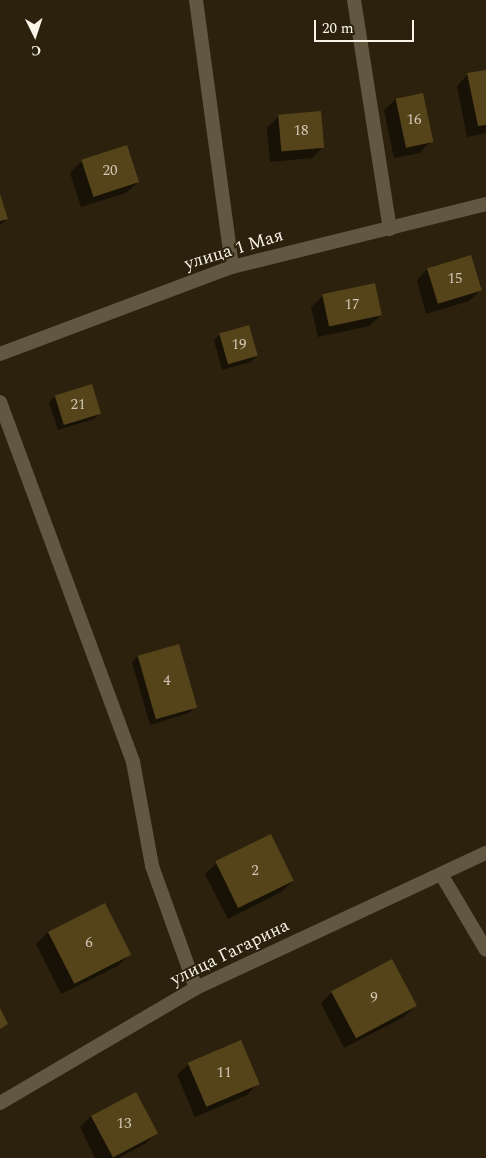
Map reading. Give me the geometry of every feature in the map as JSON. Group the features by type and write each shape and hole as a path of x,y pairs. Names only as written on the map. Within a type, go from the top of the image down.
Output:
{"street":[{"path":"196,0 232,267"},
{"path":"354,0 390,228"},
{"name":"улица 1 Мая","path":"0,354 232,267 486,204"},
{"path":"0,402 133,762 152,866 196,988"},
{"name":"улица Гагарина","path":"0,1103 196,988 486,853"},
{"path":"441,874 486,950"}],"building":[{"path":"486,70 486,125 478,126 467,73"},
{"path":"423,93 433,142 406,148 396,99"},
{"path":"321,111 324,148 281,152 278,115"},
{"path":"127,145 139,182 93,197 81,160"},
{"path":"0,194 8,219 0,221"},
{"path":"471,255 482,290 438,304 427,268"},
{"path":"375,283 382,315 329,327 322,294"},
{"path":"249,325 258,356 228,364 219,334"},
{"path":"92,384 101,414 64,425 55,395"},
{"path":"179,644 197,707 156,719 138,656"},
{"path":"271,834 294,881 238,908 215,861"},
{"path":"105,903 131,955 74,984 48,932"},
{"path":"392,959 417,1006 356,1038 331,991"},
{"path":"0,1008 8,1024 0,1029"},
{"path":"241,1040 260,1084 206,1107 188,1063"},
{"path":"136,1092 158,1133 113,1157 91,1116"}]}
